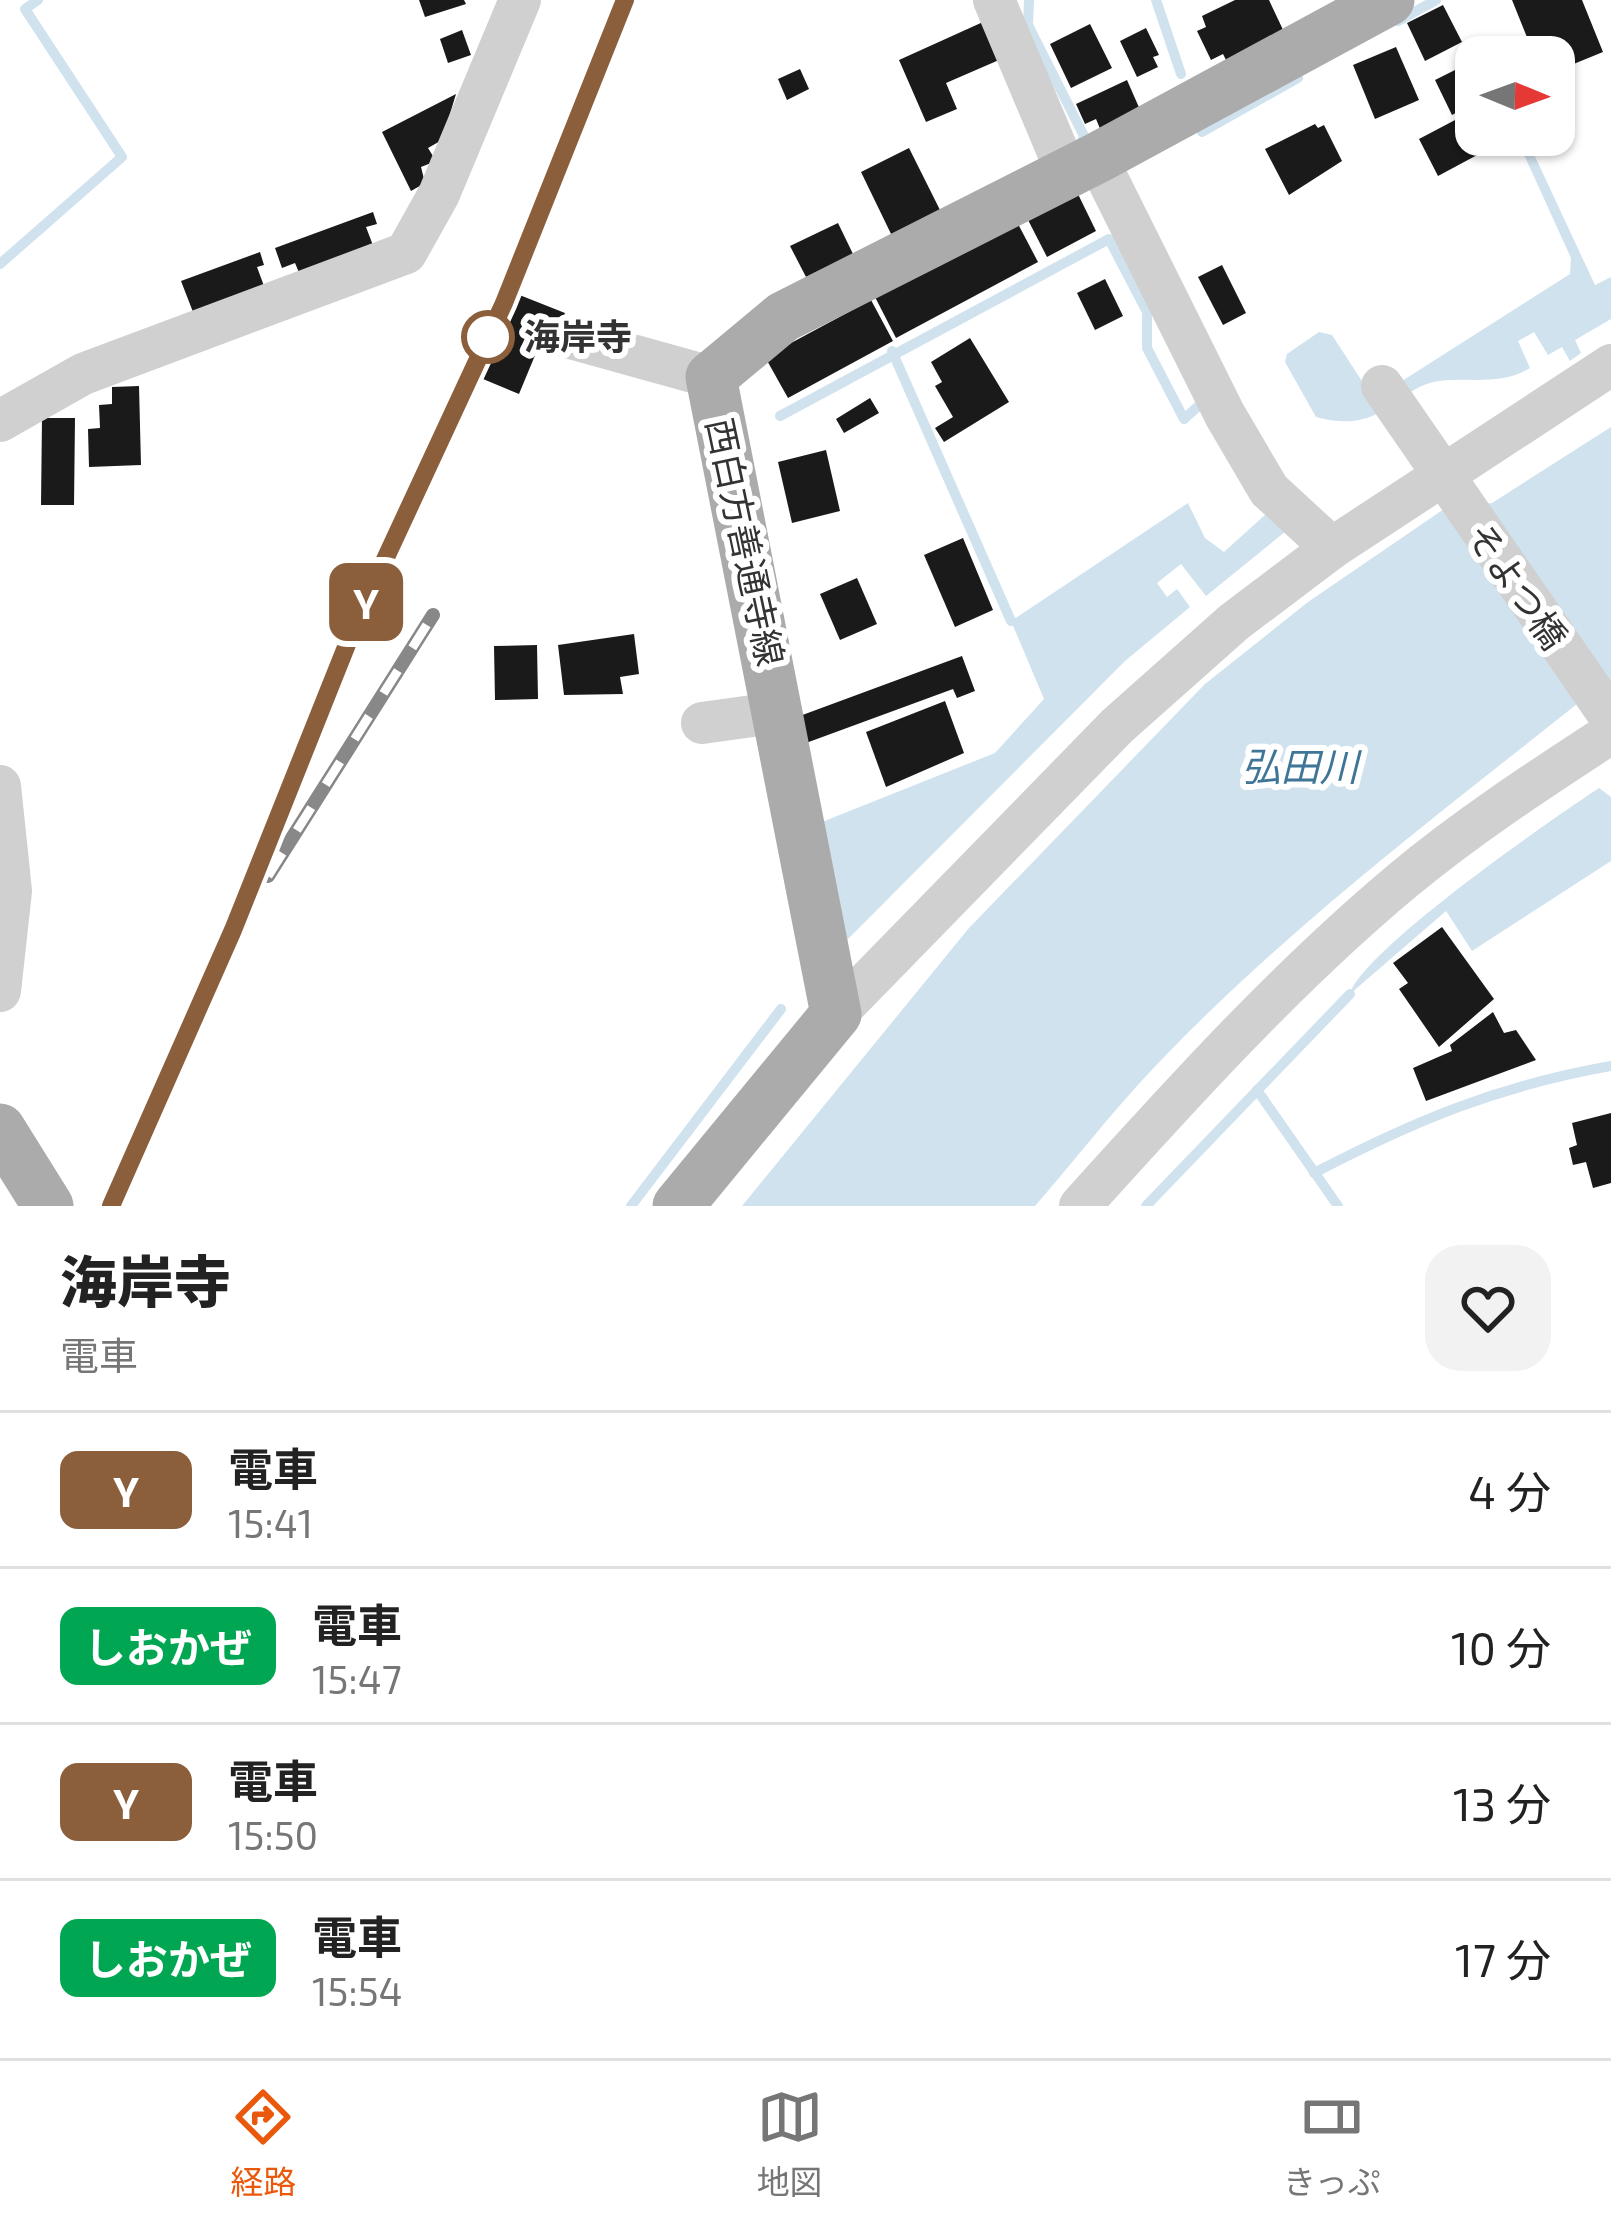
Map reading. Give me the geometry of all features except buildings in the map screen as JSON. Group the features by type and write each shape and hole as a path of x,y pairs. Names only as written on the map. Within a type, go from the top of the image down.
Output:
{"main road":[{"name":"西白方善通寺線","path":"836,1014 781,712 711,377 783,317 1082,165 1389,0"},
{"path":"678,1206 836,1014"},
{"path":"0,1129 47,1206"}],"street":[{"path":"0,422 83,374 406,253 440,194 520,0"},
{"path":"994,0 1082,165 1269,490 1332,548"},
{"path":"567,337 711,377"},
{"path":"836,1014 1168,677 1332,548 1611,365"},
{"name":"そよつ橋","path":"1382,386 1601,706"},
{"path":"702,723 781,712"},
{"path":"1080,1206 1172,1106 1400,883 1479,819 1611,733"},
{"path":"0,786 11,891 0,991"}],"water":[{"path":"1525,156 1535,156 1595,285 1611,277 1611,319 1575,340 1581,353 1570,361 1562,347 1548,355 1534,332 1518,341 1530,368 1519,374 1439,381 1412,391 1374,415 1339,421 1316,417 1285,362 1287,354 1319,332 1332,335 1371,395 1402,381 1570,274 1571,258"},
{"name":"弘田川","path":"1611,427 1611,685 1591,693 1297,931 1136,1087 1035,1206 742,1206 969,928 1205,684 1308,602 1444,509 1492,503"},
{"path":"1188,503 1205,538 1224,552 1265,515 1291,527 1206,596 1181,564 1157,583 1167,597 1177,589 1190,607 1125,661 844,943 822,822 995,753 1044,699 1011,621"},
{"path":"1599,788 1611,797 1611,861 1472,951 1446,911 1350,994 1363,974 1422,918"}],"waterway":[{"path":"0,264 122,157 25,9 38,0"},
{"path":"1029,0 1028,25 1086,140 1081,142"},
{"path":"1156,0 1181,74"},
{"path":"1398,21 1436,0"},
{"path":"1202,132 1298,78"},
{"path":"780,416 1109,239 1147,312 1147,348 1184,419 1205,400"},
{"path":"892,351 1011,621"},
{"path":"1146,1206 1350,994"},
{"path":"631,1206 781,1009"},
{"path":"1314,1173 1458,1107 1611,1066"},
{"path":"1257,1090 1338,1206"}],"railway":[{"path":"111,1206 233,930 357,622 504,303 625,0"},
{"path":"268,876 433,615"}],"train":[{"name":"Y","path":"111,1206 233,930 356,622 504,303 625,0"}],"place":[{"name":"海岸寺","path":"488,337"}]}
